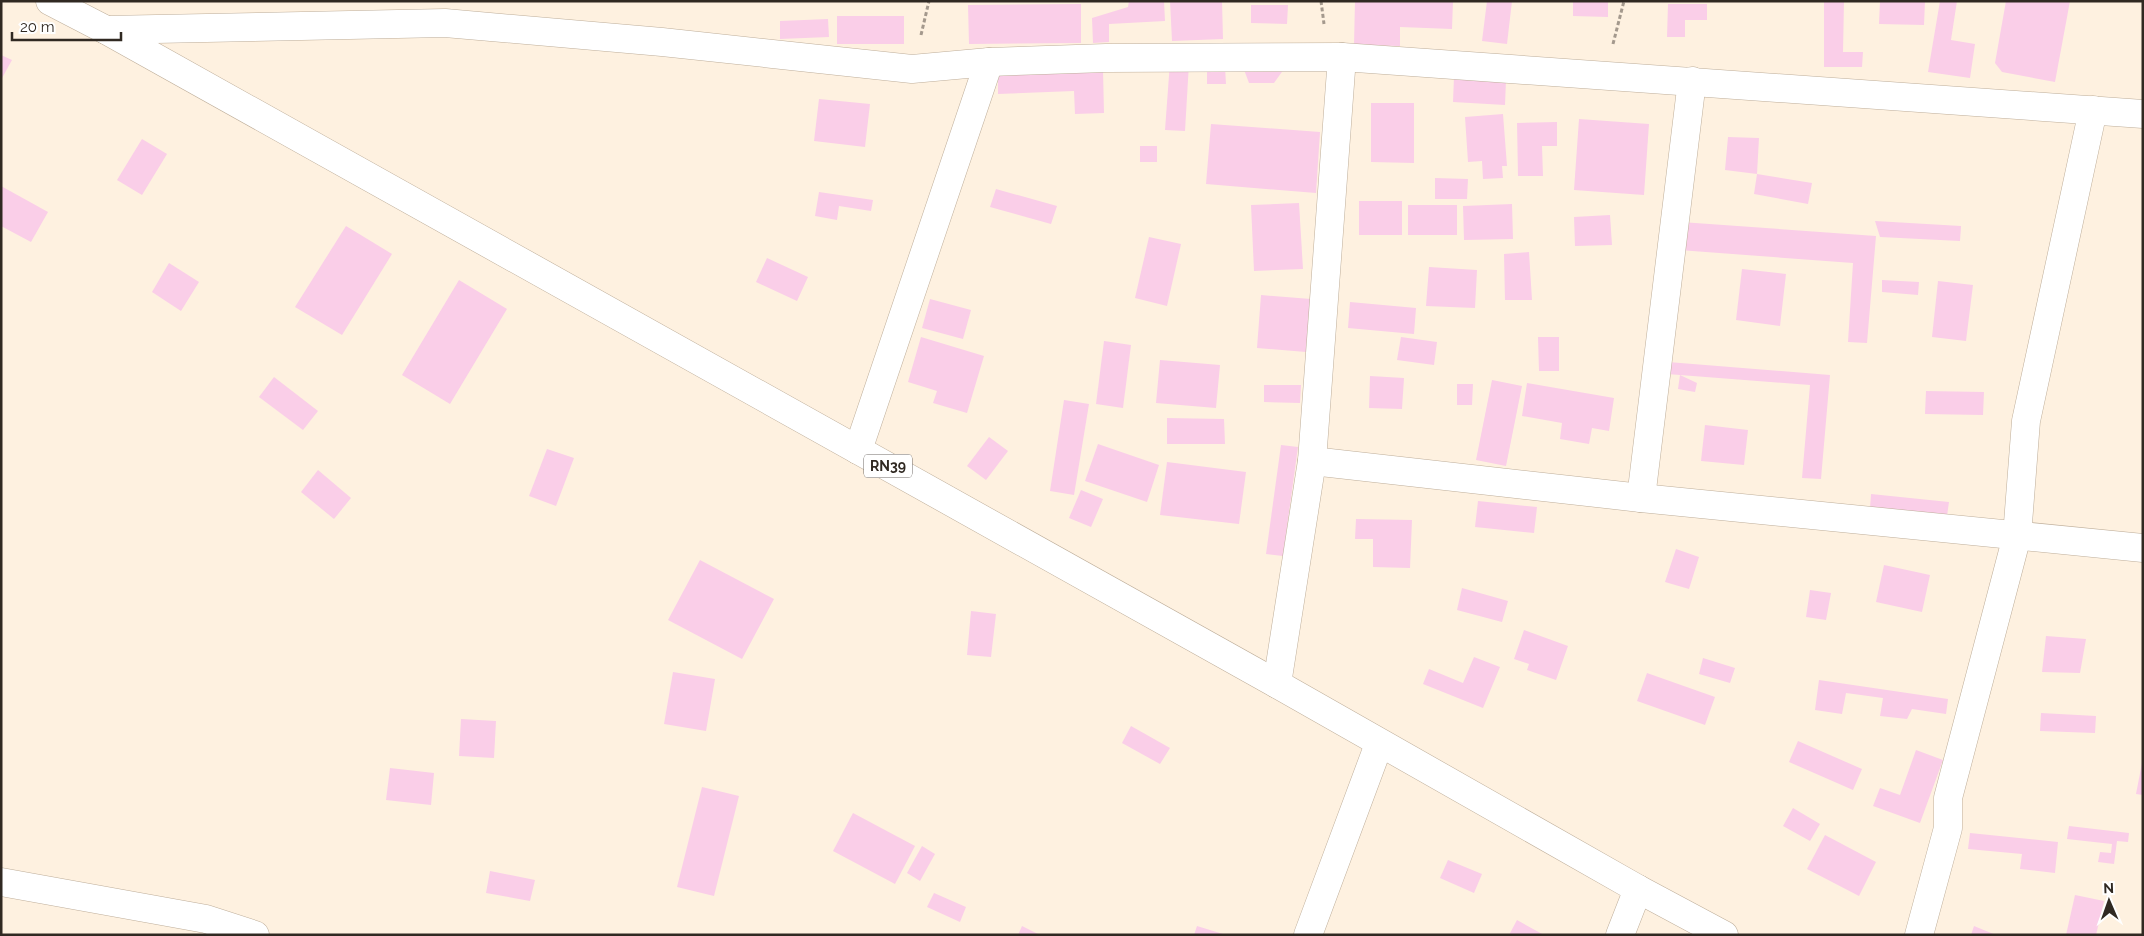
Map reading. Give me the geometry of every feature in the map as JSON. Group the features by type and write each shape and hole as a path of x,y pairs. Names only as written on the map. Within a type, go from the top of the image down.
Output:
{"main road":[{"name":"RN39","path":"50,1 106,30 1277,684 1379,744 1638,889 1724,935"},
{"path":"106,30 445,23 652,41 912,69 989,62 1106,58 1342,56 2143,114"},
{"path":"1277,684 1312,461 1342,56"},
{"path":"858,450 989,62"},
{"path":"1641,498 1692,80"},
{"path":"1919,935 1948,828 1948,798 2017,536 2026,421 2093,110"},
{"path":"1312,461 1641,498 2143,548"},
{"path":"1308,935 1379,744"},
{"path":"1,882 204,927 255,935"},
{"path":"1620,935 1638,889"}],"path":[{"path":"1605,74 1624,1"}],"building":[{"path":"1129,1 1164,1 1165,21 1109,24 1109,42 1093,43 1092,18 1128,7"},
{"path":"1170,1 1222,1 1223,39 1172,41"},
{"path":"1355,1 1453,1 1452,29 1400,27 1400,46 1354,45"},
{"path":"1487,1 1512,1 1507,44 1482,41"},
{"path":"1573,1 1608,1 1608,17 1573,16"},
{"path":"1824,1 1844,1 1843,52 1863,52 1862,67 1824,67"},
{"path":"1880,1 1925,1 1924,25 1879,24"},
{"path":"1940,1 1957,1 1951,40 1975,44 1970,78 1928,72"},
{"path":"2006,1 2070,1 2055,82 2002,72 1995,63"},
{"path":"1081,4 1081,43 969,44 968,5"},
{"path":"1668,4 1707,4 1707,20 1685,20 1685,37 1667,37"},
{"path":"1251,5 1288,5 1287,24 1251,23"},
{"path":"837,16 904,16 904,44 837,44"},
{"path":"828,19 829,37 780,39 780,21"},
{"path":"1,55 12,60 1,80"},
{"path":"1339,58 1339,69 1284,69 1274,83 1249,83 1243,67 1225,67 1226,84 1207,84 1207,66 1195,66 1195,60"},
{"path":"1170,62 1189,63 1185,131 1165,130"},
{"path":"1103,70 1104,113 1075,114 1074,91 998,94 998,75"},
{"path":"1454,77 1506,80 1505,105 1453,102"},
{"path":"819,99 870,104 865,147 814,141"},
{"path":"1371,103 1414,103 1414,163 1371,162"},
{"path":"1503,114 1507,166 1502,166 1503,178 1483,179 1482,161 1468,162 1465,117"},
{"path":"1579,119 1649,124 1644,195 1574,190"},
{"path":"1557,122 1557,146 1542,146 1543,176 1518,176 1517,123"},
{"path":"1211,124 1320,132 1316,193 1206,184"},
{"path":"1728,137 1759,138 1757,174 1725,170"},
{"path":"142,139 167,154 142,195 117,180"},
{"path":"1140,146 1157,146 1157,162 1140,162"},
{"path":"1757,174 1812,183 1808,204 1754,194"},
{"path":"1435,178 1468,179 1467,199 1435,199"},
{"path":"1,186 48,212 31,242 1,226"},
{"path":"996,189 1057,206 1051,224 990,207"},
{"path":"819,192 873,200 871,211 839,206 837,220 815,216"},
{"path":"1359,201 1402,201 1402,235 1359,235"},
{"path":"1299,203 1303,269 1254,271 1251,205"},
{"path":"1512,204 1513,239 1464,240 1463,206"},
{"path":"1408,205 1457,205 1457,235 1408,235"},
{"path":"1610,215 1612,245 1575,246 1574,217"},
{"path":"1875,221 1961,226 1960,241 1880,237"},
{"path":"1681,222 1876,236 1867,343 1848,342 1853,263 1679,250"},
{"path":"346,226 392,254 342,335 295,307"},
{"path":"1149,237 1181,244 1167,306 1135,298"},
{"path":"1529,252 1532,300 1505,300 1504,254"},
{"path":"767,258 808,277 797,301 756,282"},
{"path":"169,263 199,282 181,311 152,292"},
{"path":"1429,267 1477,270 1475,308 1426,306"},
{"path":"1742,269 1786,274 1780,326 1736,320"},
{"path":"459,280 507,309 450,404 402,375"},
{"path":"1882,280 1919,282 1918,295 1882,292"},
{"path":"1938,281 1973,285 1966,341 1932,337"},
{"path":"1261,295 1311,299 1306,352 1257,348"},
{"path":"930,299 971,310 963,339 922,328"},
{"path":"1350,302 1416,308 1414,334 1348,328"},
{"path":"921,337 984,356 967,413 933,403 937,391 908,382"},
{"path":"1401,337 1437,342 1434,365 1397,360"},
{"path":"1538,337 1559,337 1559,371 1539,371"},
{"path":"1104,341 1131,345 1123,408 1096,404"},
{"path":"1160,360 1220,365 1216,408 1156,403"},
{"path":"1668,362 1830,375 1821,479 1802,478 1810,385 1667,374"},
{"path":"1680,375 1697,383 1695,392 1678,389"},
{"path":"1370,376 1404,378 1402,409 1369,408"},
{"path":"274,377 318,411 303,430 259,397"},
{"path":"1492,380 1522,386 1506,466 1476,460"},
{"path":"1527,383 1614,398 1609,431 1592,428 1589,444 1560,439 1562,423 1522,416"},
{"path":"1457,384 1473,384 1472,405 1457,405"},
{"path":"1264,385 1301,385 1300,403 1264,402"},
{"path":"1926,391 1984,392 1983,415 1925,414"},
{"path":"1064,400 1089,404 1074,495 1050,491"},
{"path":"1167,418 1224,419 1225,444 1167,444"},
{"path":"1705,425 1748,430 1744,465 1701,461"},
{"path":"989,437 1008,451 986,480 967,466"},
{"path":"1098,444 1159,465 1147,502 1085,481"},
{"path":"1281,445 1298,447 1283,556 1266,554"},
{"path":"547,449 574,458 556,506 529,496"},
{"path":"1167,462 1246,472 1239,524 1160,515"},
{"path":"318,470 351,498 334,519 301,492"},
{"path":"1081,490 1103,499 1091,527 1069,518"},
{"path":"1871,494 1949,502 1947,516 1870,509"},
{"path":"1478,501 1537,507 1534,533 1475,527"},
{"path":"1356,519 1412,520 1410,568 1373,567 1373,539 1355,539"},
{"path":"1676,549 1699,557 1689,589 1665,582"},
{"path":"700,560 774,599 742,659 668,620"},
{"path":"1884,565 1930,575 1922,612 1876,602"},
{"path":"1462,588 1508,601 1502,622 1457,610"},
{"path":"1810,590 1831,593 1826,620 1806,617"},
{"path":"971,611 996,614 991,657 967,655"},
{"path":"1524,630 1568,646 1556,680 1527,670 1529,664 1514,659"},
{"path":"2046,636 2086,639 2080,673 2042,672"},
{"path":"1474,657 1500,667 1483,708 1423,684 1429,669 1463,683"},
{"path":"1703,658 1735,668 1730,683 1699,674"},
{"path":"673,672 715,679 706,731 664,724"},
{"path":"1647,673 1715,697 1705,725 1637,701"},
{"path":"1819,680 1948,699 1946,714 1912,709 1907,719 1880,716 1883,698 1846,693 1842,714 1815,710"},
{"path":"2041,713 2096,716 2095,733 2040,731"},
{"path":"461,719 496,721 494,758 459,756"},
{"path":"1131,726 1170,748 1160,764 1122,743"},
{"path":"1798,741 1862,769 1853,790 1789,762"},
{"path":"1916,750 1943,760 1920,823 1873,806 1880,788 1900,795"},
{"path":"2143,763 2143,795 2136,794"},
{"path":"390,768 434,773 431,805 386,800"},
{"path":"702,787 739,796 714,896 677,887"},
{"path":"1793,808 1820,824 1810,841 1783,826"},
{"path":"853,813 915,846 895,884 833,851"},
{"path":"2069,826 2129,833 2128,842 2117,841 2114,864 2098,862 2100,852 2111,853 2112,844 2067,839"},
{"path":"1970,833 2058,842 2055,873 2020,869 2022,854 1968,849"},
{"path":"1825,835 1876,862 1859,896 1807,869"},
{"path":"922,846 935,854 920,881 907,873"},
{"path":"1448,860 1482,874 1474,893 1440,878"},
{"path":"490,871 535,880 530,901 486,893"},
{"path":"934,893 966,907 960,922 927,907"},
{"path":"2075,895 2104,901 2096,935 2066,935"},
{"path":"1517,920 1544,935 1509,935"},
{"path":"1022,926 1040,935 1018,935"},
{"path":"1197,926 1223,934 1223,935 1194,935"},
{"path":"1974,926 1996,935 1971,935"}]}
